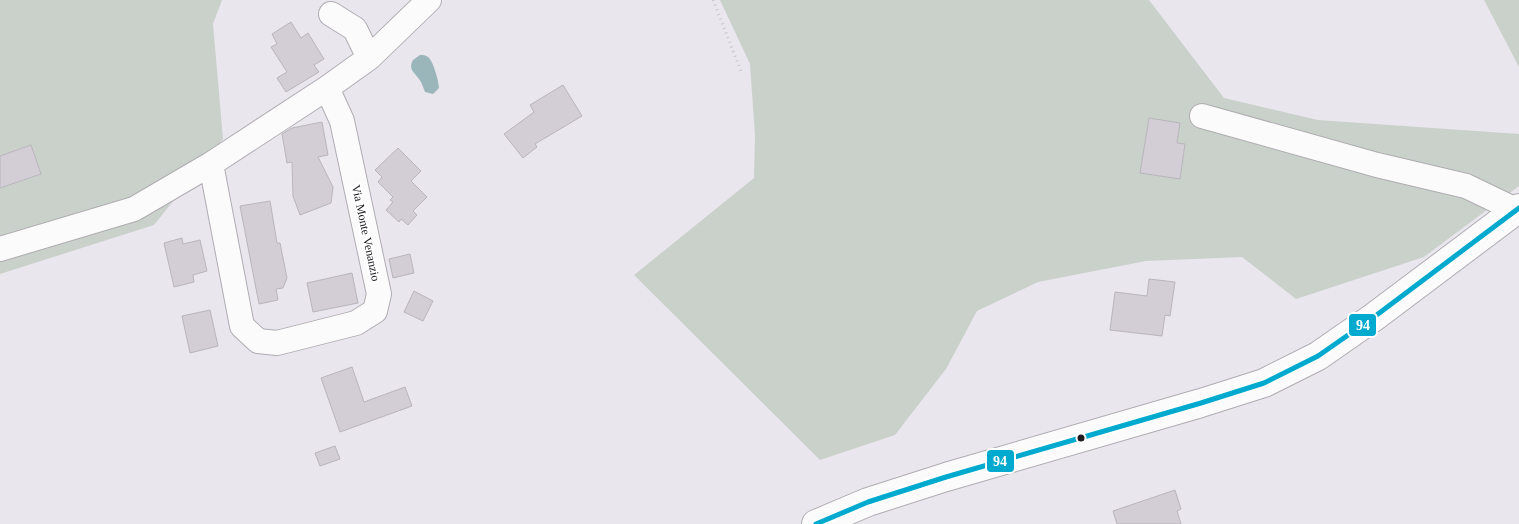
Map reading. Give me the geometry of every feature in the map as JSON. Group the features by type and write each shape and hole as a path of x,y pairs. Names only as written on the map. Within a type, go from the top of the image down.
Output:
{"main road":[{"path":"816,524 868,502 946,477 1264,383 1318,356 1374,317 1517,209"}],"street":[{"path":"0,249 134,209 211,164 327,88 368,58 429,0"},
{"path":"331,14 354,29 368,58"},
{"name":"Via Monte Venanzio","path":"211,164 242,326 258,341 277,343 356,323 375,311 379,294 375,274 342,121 327,88"},
{"path":"1202,116 1377,165 1466,186 1517,209"}],"path":[{"path":"713,0 741,71"}],"shaded area":[{"path":"0,0 222,0 213,24 223,139 154,225 0,274"},
{"path":"720,0 1149,0 1224,98 1318,120 1519,134 1519,186 1424,257 1296,299 1242,257 1146,261 1038,282 977,311 946,369 895,435 820,460 634,275 754,178 755,136 750,64"},
{"path":"1484,0 1519,0 1519,67"}],"water":[{"path":"420,55 430,59 435,71 439,88 433,94 425,92 421,82 411,68 413,60"}],"building":[{"path":"291,22 301,38 308,33 324,59 314,65 319,72 286,92 277,78 287,72 271,47 277,44 272,34"},
{"path":"563,85 582,116 535,144 537,147 523,158 504,134 534,112 530,105"},
{"path":"1149,118 1180,123 1177,143 1185,144 1180,179 1140,173"},
{"path":"322,122 328,155 318,157 333,187 331,203 300,215 293,196 292,162 287,163 282,134 292,128"},
{"path":"31,145 41,174 0,188 0,156"},
{"path":"398,148 421,171 411,181 427,197 413,211 417,215 408,225 401,219 399,222 386,210 393,202 390,200 393,197 378,182 382,177 375,170"},
{"path":"270,201 277,243 280,243 287,278 283,288 276,289 278,300 259,304 240,206"},
{"path":"182,238 183,244 200,240 207,271 193,275 194,282 174,287 164,243"},
{"path":"410,254 414,273 393,278 389,259"},
{"path":"352,273 358,303 313,312 307,283"},
{"path":"1149,279 1175,282 1170,316 1165,315 1162,336 1110,330 1115,292 1147,296"},
{"path":"414,291 433,301 423,321 404,312"},
{"path":"210,310 218,346 190,353 182,316"},
{"path":"352,367 364,402 405,387 412,406 340,432 321,378"},
{"path":"335,446 340,459 320,466 315,453"},
{"path":"1175,490 1181,509 1177,511 1181,524 1117,524 1113,511"}],"transit line":[{"name":"94","path":"816,524 868,502 946,477 1264,383 1318,356 1374,317 1519,208"}]}
